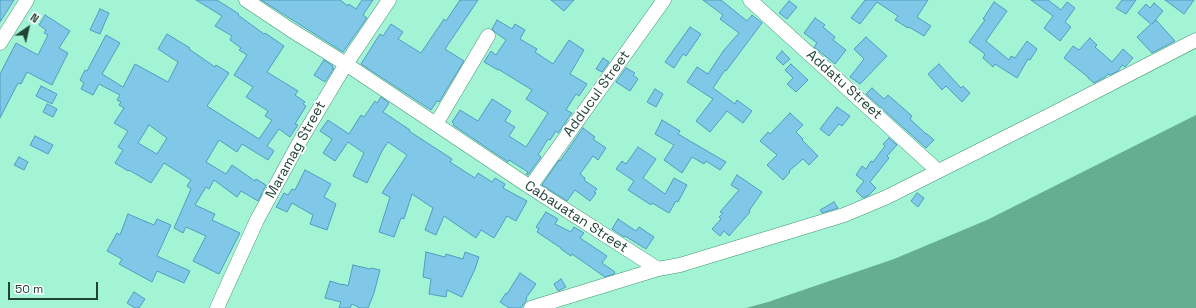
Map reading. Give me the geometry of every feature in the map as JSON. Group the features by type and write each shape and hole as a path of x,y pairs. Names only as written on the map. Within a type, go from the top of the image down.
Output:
{"street":[{"path":"0,43 27,0"},
{"name":"Cabauatan Street","path":"246,0 346,64 530,187 658,269"},
{"name":"Maramag Street","path":"217,308 257,220 300,141 346,64 389,0"},
{"name":"Adducul Street","path":"530,187 664,0"},
{"name":"Addatu Street","path":"750,0 938,171"},
{"path":"436,124 488,36"},
{"path":"530,308 658,269 680,265 844,215 887,197 1196,40"}],"shaded area":[{"path":"1196,115 1196,308 746,308 768,302 894,259 987,220"}],"building":[{"path":"0,0 14,0 0,22"},
{"path":"196,0 217,0 239,14 238,15 264,34 265,33 284,46 267,72 298,91 295,95 305,102 303,104 306,106 295,124 298,125 290,137 279,129 267,146 274,151 268,160 242,144 237,152 219,140 206,162 226,174 232,165 255,181 256,179 266,185 258,201 241,191 237,197 214,180 209,189 206,187 195,205 215,214 212,220 240,233 219,274 193,261 206,236 186,227 183,233 174,228 191,189 187,186 191,180 164,163 151,183 115,163 123,150 118,147 128,131 114,123 124,108 119,105 121,102 117,100 120,95 99,84 93,95 81,89 84,83 80,80 85,70 87,71 106,35 120,43 102,74 123,87 135,64 168,82 178,62 158,49 167,34 190,48 189,49 215,67 216,65 229,73 207,106 259,139 272,120 265,116 268,111 246,97 253,87 234,75 247,55 239,50 241,48 230,40 232,36 215,26 222,16","holes":["149,125 167,138 157,154 138,143"]},
{"path":"261,0 340,0 348,6 349,4 356,9 362,0 373,0 363,15 367,18 343,52"},
{"path":"460,0 478,0 445,49 464,61 439,102 437,101 431,110 361,64 380,34 383,36 391,24 403,32 398,39 421,53 444,19 446,21"},
{"path":"551,0 574,0 564,11"},
{"path":"703,0 721,0 747,21 752,15 762,23 726,71 725,70 713,88 735,104 737,100 752,111 743,123 727,111 710,132 696,121 713,99 687,82 697,67 708,74 724,50 739,33 720,19 723,15"},
{"path":"865,0 928,0 917,17 931,26 924,36 895,20 898,16 877,2 860,24 851,18"},
{"path":"1031,0 1048,0 1061,10 1067,2 1075,8 1065,22 1071,27 1060,41 1044,28 1053,16"},
{"path":"1122,0 1136,0 1126,14 1116,8"},
{"path":"1165,0 1194,0 1184,14"},
{"path":"789,1 797,7 787,19 779,13"},
{"path":"994,2 1007,11 986,41 1009,60 1011,56 1015,58 1027,41 1037,49 1030,60 1028,59 1017,78 995,64 993,67 983,58 985,54 969,42 985,20 983,19"},
{"path":"1154,3 1163,11 1152,24 1156,20 1175,41 1152,53 1137,37 1151,24 1138,13 1146,4 1150,8"},
{"path":"100,9 109,13 100,34 90,30"},
{"path":"45,15 70,31 59,48 68,53 52,85 27,72 21,84 18,83 0,118 0,74 16,43 38,55 48,35 44,33 46,30 39,25"},
{"path":"815,18 825,25 823,27 835,37 833,40 846,50 835,64 814,47 817,43 804,33"},
{"path":"497,20 512,29 515,24 525,30 520,39 537,49 535,52 553,64 569,40 584,50 570,74 587,84 579,96 576,94 566,110 572,113 558,133 556,131 550,140 548,139 538,155 541,157 528,175 526,174 528,172 509,160 508,162 453,125 454,124 452,122 460,110 478,121 492,99 511,111 505,121 515,127 509,136 526,147 548,113 526,99 532,90 484,62 491,51 496,55 506,40 492,29"},
{"path":"690,27 701,34 686,56 683,54 674,68 665,62"},
{"path":"866,37 887,56 860,84 850,77 864,59 854,49"},
{"path":"1090,38 1097,45 1095,47 1112,62 1123,49 1133,58 1125,67 1122,65 1118,71 1110,75 1108,74 1094,83 1064,58 1073,46 1079,50"},
{"path":"782,51 790,59 783,65 776,58"},
{"path":"603,58 609,62 602,72 596,69"},
{"path":"324,60 333,66 332,68 334,68 325,82 314,75"},
{"path":"791,64 808,80 796,92 787,84 793,78 785,70"},
{"path":"939,64 961,88 963,86 970,93 962,102 946,86 942,90 928,74"},
{"path":"626,68 635,73 633,75 638,79 630,91 616,82"},
{"path":"41,86 57,94 52,104 36,96"},
{"path":"872,88 884,99 888,95 912,116 910,119 934,140 926,148 866,94"},
{"path":"655,89 663,94 656,107 647,102"},
{"path":"381,97 389,103 383,112 452,159 450,162 475,178 478,173 492,182 495,178 505,184 503,188 527,201 516,221 507,216 494,238 481,230 476,238 444,216 436,235 425,230 433,208 412,194 404,219 401,218 394,237 379,232 390,197 382,193 407,155 388,142 382,151 367,183 353,176 364,153 348,142 335,161 323,153 332,139 320,131 328,120 349,134 361,115 364,117 375,101 377,103"},
{"path":"47,104 57,109 53,117 43,112"},
{"path":"837,107 850,116 842,126 839,124 829,136 820,129"},
{"path":"790,113 803,125 796,132 818,156 809,165 803,159 789,171 790,172 783,180 767,165 777,155 760,141 768,132 770,134"},
{"path":"662,120 680,131 678,134 726,162 720,170 706,161 704,164 692,157 682,173 664,160 674,145 655,134"},
{"path":"583,128 595,137 593,139 606,148 598,160 593,156 580,174 585,178 584,180 597,189 594,192 596,193 590,201 575,190 567,201 542,185"},
{"path":"35,136 53,145 48,154 30,145"},
{"path":"889,138 897,145 887,156 889,158 870,182 876,188 869,195 863,198 856,191 864,181 856,175 862,166 866,169 871,161 873,162 885,146 883,144"},
{"path":"638,147 656,159 643,178 665,194 674,178 687,185 678,202 676,201 669,213 652,203 651,205 628,190 634,181 616,169 622,161 626,164"},
{"path":"19,157 28,162 24,170 14,165"},
{"path":"305,170 331,184 324,197 336,204 327,230 310,224 313,215 292,203 287,212 276,207 284,193 288,195 292,189 295,190"},
{"path":"737,175 762,192 749,211 750,212 729,236 724,231 720,236 712,229 721,219 719,217 723,213 720,212 739,190 731,185"},
{"path":"917,193 924,198 918,207 911,201"},
{"path":"834,202 838,208 822,213 820,210"},
{"path":"546,212 558,219 555,224 571,232 574,227 584,233 580,238 607,256 602,263 615,272 614,274 605,277 572,254 571,256 537,232 539,229 536,227"},
{"path":"128,214 154,225 157,219 171,225 157,256 190,271 184,283 157,271 152,282 119,264 122,259 107,251 117,233 120,235"},
{"path":"618,219 636,231 639,227 654,237 646,249 612,229"},
{"path":"426,252 445,257 446,254 463,259 465,252 479,257 462,297 447,290 446,297 429,294 431,279 423,277"},
{"path":"353,265 380,270 374,293 368,308 360,308 352,304 350,308 339,308 341,302 325,298 330,281 348,286"},
{"path":"520,273 536,284 521,308 509,308 500,302 506,293 507,294"},
{"path":"561,279 566,287 558,291 554,284"},
{"path":"134,292 145,299 139,308 135,308 127,303"}]}
